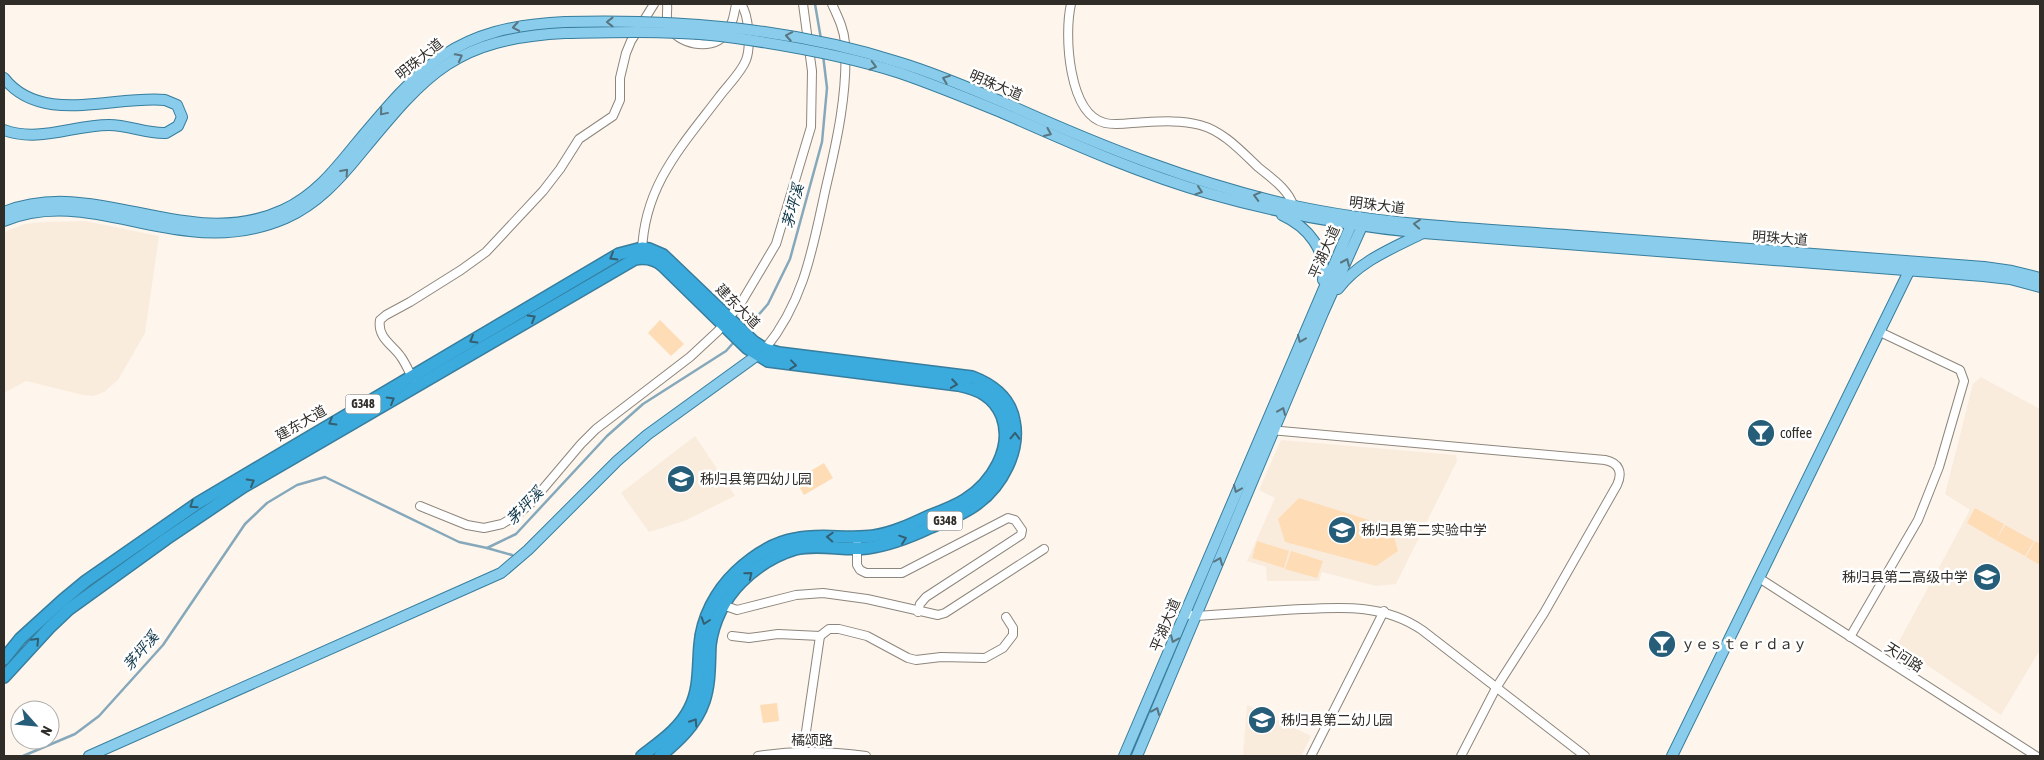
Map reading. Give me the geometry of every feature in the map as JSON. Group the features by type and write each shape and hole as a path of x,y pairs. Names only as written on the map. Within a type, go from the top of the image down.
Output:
{"highway":[{"name":"建东大道","path":"4,659 20,639 63,600 160,528 237,478 642,253 663,266 730,324 751,345 777,363 958,385 979,391 988,396 996,404 1004,423 1005,444 998,464 980,488 964,501 909,526 857,543 806,537 794,539 772,547 753,558 735,574 701,635 697,688 690,708 678,726 642,756"},
{"name":"建东大道","path":"4,677 69,609 106,581 235,492 414,380"},
{"name":"建东大道","path":"660,756 686,733 693,724 704,702 709,679 712,635 718,604"}],"main road":[{"name":"明珠大道","path":"4,221 38,211 64,210 88,211 190,231 238,231 263,226 287,218 310,206 329,189 417,87 436,71 456,58 498,41 565,28 682,23 737,28 791,36 847,48 902,63 956,82 1005,109 1158,177 1210,194 1263,208 1423,233 1911,266 1998,269 2040,278"},
{"name":"明珠大道","path":"4,212 36,203 62,201 88,203 174,221 204,224 238,223 266,216 298,202 322,184 404,87 441,56 472,40 499,31 539,24 565,28"},
{"path":"4,78 10,86 22,95 37,101 67,105 165,100 177,105 182,117 178,126 166,134 126,126 107,125 88,126 34,136 4,130"},
{"name":"明珠大道","path":"1005,109 1146,162 1212,184 1357,223 1453,227 1911,266 2010,279 2040,287"},
{"path":"1263,208 1295,222 1308,232 1318,246 1323,261 1324,277 1318,311"},
{"name":"平湖大道","path":"1124,754 1268,430 1357,223"},
{"path":"1318,311 1341,284 1358,269 1376,256 1423,233"},
{"path":"1672,756 1911,266"},
{"path":"89,756 501,573 528,550 617,461 646,435 678,410 762,352"},
{"name":"平湖大道","path":"1137,756 1196,616 1268,430"}],"street":[{"path":"414,380 396,350 384,340 380,320 454,275 486,252 543,191 579,139 613,116 620,100 620,78 626,53 631,41 654,4"},
{"path":"667,4 667,22 672,32 686,41 703,44 715,42 725,35 731,24 736,4"},
{"path":"642,253 644,222 648,207 660,180 676,155 746,60 748,25 741,4"},
{"path":"420,506 475,527 494,527 510,520 531,502 596,429 730,324 776,244 809,138 812,85 803,4"},
{"path":"762,352 792,308 807,272 839,132 845,44 843,29 832,4"},
{"path":"1071,4 1068,27 1069,57 1081,99 1094,118 1110,124 1194,123 1210,129 1231,143 1288,193 1294,205"},
{"path":"1850,637 1918,520 1939,467 1964,381 1960,370 1880,332"},
{"path":"1268,430 1605,460 1616,464 1621,474 1617,485 1544,613 1496,688 1461,756"},
{"path":"857,543 857,564 863,572 902,573 1008,518 1015,520 1022,530 1021,535 926,597 920,604 918,612"},
{"path":"718,604 732,610 742,610 796,596 823,593 867,599 938,615 945,613 1044,549"},
{"name":"天问路","path":"1760,578 2036,756"},
{"path":"1185,614 1196,616 1343,607 1384,612 1414,625 1585,756"},
{"path":"1311,756 1384,612"},
{"path":"732,636 749,638 778,634 820,636 829,629 858,633 876,640 900,655 916,660 941,657 985,658 1003,648 1012,635 1013,628 1006,617"},
{"path":"804,752 820,636"},
{"name":"橘颂路","path":"758,756 804,752 866,756"}],"shaded area":[{"path":"85,221 159,236 145,333 118,380 104,392 93,396 83,395 26,381 4,393 4,232 25,224"},
{"path":"660,320 684,344 671,356 648,333"},
{"name":"秭归县第二高级中学","path":"1981,377 2040,409 2040,650 2001,715 1897,645 1970,510 1945,494 1973,384"},
{"name":"秭归县第四幼儿园","path":"695,436 735,496 684,521 649,532 621,493"},
{"name":"秭归县第二实验中学","path":"1281,440 1456,455 1457,461 1396,584 1376,586 1322,572 1319,581 1267,581 1266,567 1247,561 1275,498 1259,490"},
{"path":"824,463 833,478 804,495 795,480"},
{"path":"1299,498 1391,527 1398,551 1376,566 1285,542 1278,519"},
{"path":"1975,508 2004,524 1996,540 1967,523"},
{"path":"2005,525 2034,541 2025,556 1996,540"},
{"path":"1257,541 1289,551 1284,568 1252,558"},
{"path":"2035,541 2040,544 2040,565 2026,557"},
{"path":"1291,551 1323,561 1317,578 1285,569"},
{"path":"777,703 779,721 763,723 760,705"},
{"name":"秭归县第二幼儿园","path":"1247,705 1311,736 1301,756 1243,756"}],"waterway":[{"name":"茅坪溪","path":"815,4 821,39"},
{"name":"茅坪溪","path":"746,329 768,304 790,259 822,142 827,88 823,55"},
{"name":"茅坪溪","path":"23,756 75,734 99,716 163,645 245,524 267,503 297,485 325,477 459,542 487,548 516,534 607,436 643,404 726,351 734,342"},
{"path":"487,548 512,555"}],"place":[{"name":"coffee","path":"1761,433"},
{"name":"秭归县第四幼儿园","path":"681,479"},
{"name":"秭归县第二实验中学","path":"1342,530"},
{"name":"秭归县第二高级中学","path":"1987,577"},
{"name":"ｙｅｓｔｅｒｄａｙ","path":"1662,644"},
{"name":"秭归县第二幼儿园","path":"1262,720"}]}
